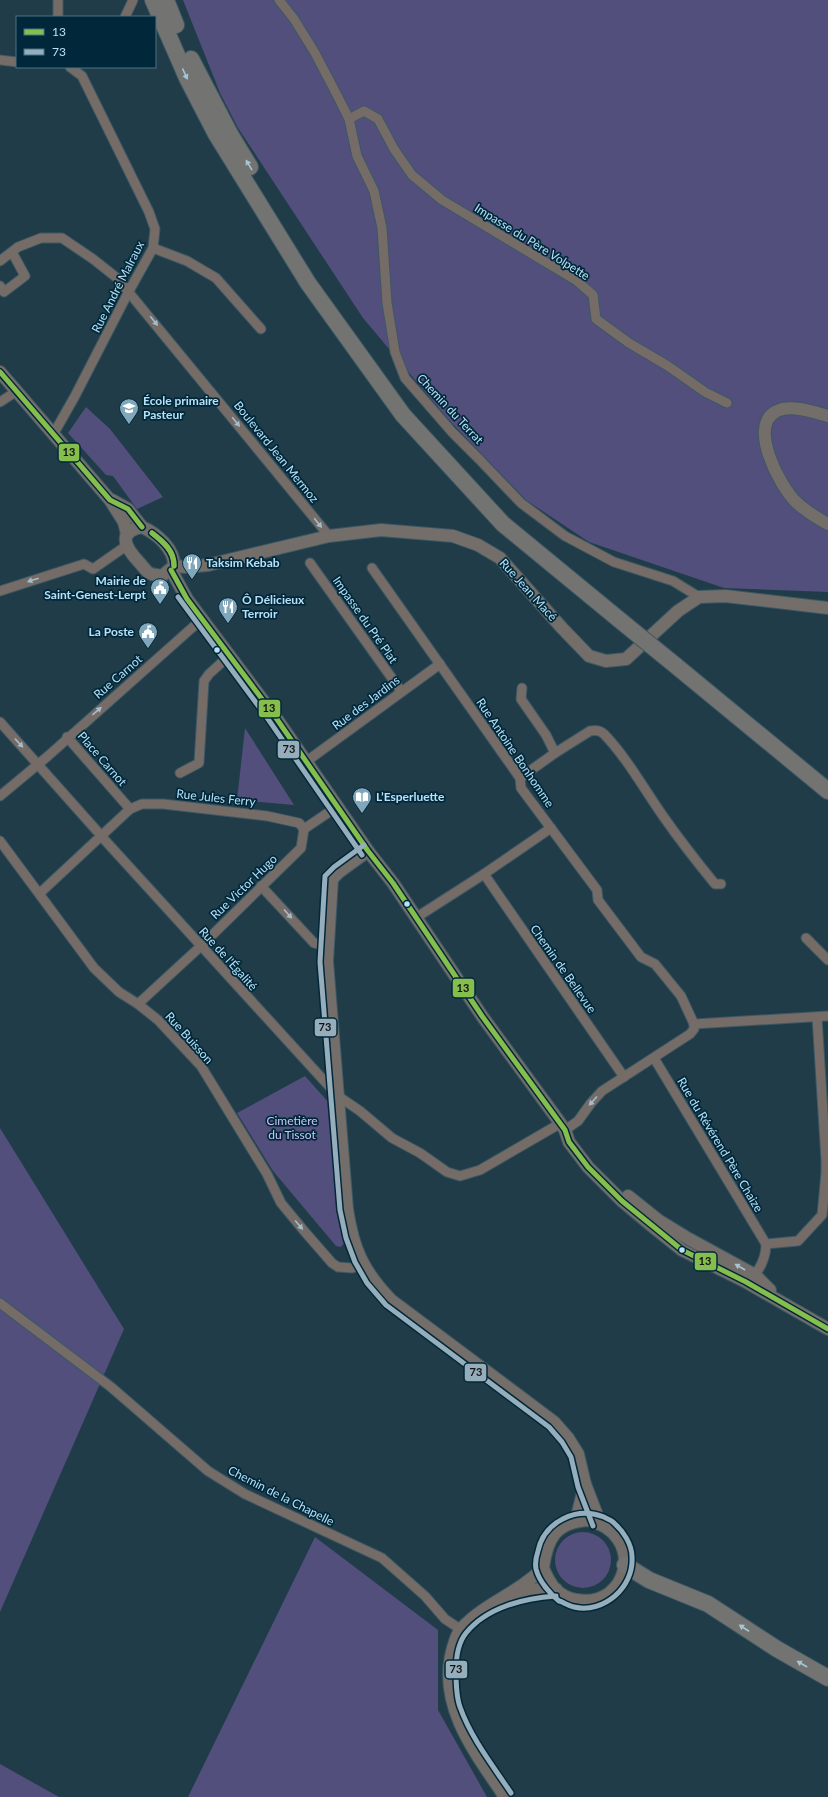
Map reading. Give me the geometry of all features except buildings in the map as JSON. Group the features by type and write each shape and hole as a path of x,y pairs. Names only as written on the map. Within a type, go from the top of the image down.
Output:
{"highway":[{"path":"153,0 187,78 216,134 308,283 403,415 504,524 828,778"},
{"path":"166,0 197,74 230,134 312,269 350,327 401,398 444,447 489,494 523,527 630,622"},
{"path":"678,661 828,791"},
{"path":"625,1565 649,1580 708,1604 777,1649 828,1678"}],"main road":[{"path":"0,372 110,500 124,522 127,534"},
{"path":"828,416 791,408 777,411 768,419 764,428 766,445 781,481 795,501 828,524"},
{"path":"110,500 128,509 142,527 149,530 170,550 171,586 187,599 202,618 307,762 368,851 393,883 482,1016 563,1127 569,1142 588,1167 622,1201 682,1250 750,1279 779,1301 828,1329"},
{"path":"142,527 134,528 127,534 125,539 126,546 129,551 151,574 170,566"},
{"name":"Rue Jean Macé","path":"170,566 208,565 329,536 381,530 453,536 478,545 500,558 589,656 606,660 626,659 678,612 699,597"},
{"path":"699,597 725,596 828,608"},
{"path":"368,851 339,872 332,879 327,946 338,1096 350,1228 354,1244 363,1265 374,1283 397,1304 554,1422 568,1438 578,1454 585,1484 600,1523"},
{"path":"576,1521 585,1484"},
{"path":"505,1797 467,1738 454,1709 449,1686 449,1663 460,1629 482,1609 500,1600 532,1580 542,1568 546,1546 561,1527 576,1521 588,1520 600,1523 609,1528 616,1535 622,1544 625,1554 623,1574 614,1589 596,1599 584,1601 572,1599 556,1589 542,1568"},
{"path":"500,1600 538,1590 556,1589"}],"street":[{"path":"58,0 58,16"},
{"path":"125,16 133,0"},
{"name":"Chemin du Terrat","path":"279,0 294,19 315,53 349,120 357,156 374,192 382,228 387,303 395,352 405,378 452,432 480,458 521,503 565,536 614,562 673,581 699,597"},
{"path":"0,60 16,62"},
{"name":"Rue André Malraux","path":"54,433 153,248 155,228 149,212 82,76 74,68"},
{"name":"Impasse du Père Volpette","path":"349,120 364,111 378,119 394,149 412,175 442,200 577,281 593,295 596,319 629,343 668,366 705,392 728,403"},
{"name":"Boulevard Jean Mermoz","path":"0,261 18,247 41,238 62,238 118,278 329,536"},
{"path":"153,248 188,261 216,278 261,329"},
{"path":"0,286 4,292 25,276 12,252"},
{"path":"0,402 17,392"},
{"path":"0,591 84,564 93,569 126,546"},
{"name":"Impasse du Pré Plat","path":"310,563 401,691"},
{"name":"Rue Antoine Bonhomme","path":"372,568 520,778 522,788 597,890 598,900 641,957 655,964 681,996 694,1024"},
{"name":"Rue Carnot","path":"67,737 202,618"},
{"path":"180,773 199,763 204,681 213,670 230,655"},
{"name":"Rue des Jardins","path":"307,762 401,691 440,664"},
{"path":"522,688 521,699 546,735 554,753"},
{"path":"0,722 100,834"},
{"path":"520,778 554,753 590,731 597,730 603,733 626,762 664,818 715,884 721,884"},
{"name":"Place Carnot","path":"0,796 39,764 67,737 130,809"},
{"name":"Rue Jules Ferry","path":"130,809 142,804 163,804 267,816 302,826"},
{"path":"302,826 338,806"},
{"path":"40,893 100,834 130,809"},
{"name":"Rue Victor Hugo","path":"138,1004 201,946 301,848 302,826"},
{"path":"417,918 551,828"},
{"name":"Rue de l'Égalité","path":"100,834 338,1096 360,1111 392,1138 414,1150 447,1172 460,1176 480,1170 563,1127 578,1121 590,1103 602,1091 690,1034 694,1029 694,1024"},
{"name":"Rue Buisson","path":"0,841 40,893 94,968 119,992 138,1004 158,1020 201,1066 237,1124 277,1193 281,1204 332,1263 338,1267 347,1268 356,1268 363,1265"},
{"name":"Chemin de Bellevue","path":"484,874 624,1077"},
{"path":"261,886 314,943 327,946"},
{"path":"806,938 828,960"},
{"path":"694,1024 828,1016"},
{"path":"750,1279 766,1252 766,1244 798,1241 822,1215 827,1160 817,1017"},
{"name":"Rue du Révérend Père Chaize","path":"654,1058 766,1244"},
{"name":"Chemin de la Chapelle","path":"0,1303 111,1387 208,1471 245,1494 382,1558 424,1596 445,1619 460,1629"}],"green space":[{"path":"183,0 828,0 828,592 724,588 589,542 526,500 447,418 363,318 238,128 220,93"},
{"path":"86,407 110,429 163,497 137,509 113,476 106,475 68,433"},
{"path":"245,728 294,805 237,800"},
{"name":"Cimetière du Tissot","path":"305,1076 330,1104 344,1243 341,1247 336,1246 273,1171 237,1113"},
{"path":"0,1128 124,1329 0,1612"},
{"path":"577,1532 589,1532 599,1536 607,1544 611,1554 611,1566 607,1576 599,1584 589,1588 577,1588 567,1584 559,1576 555,1566 555,1554 559,1544 567,1536"},
{"path":"315,1537 438,1630 438,1710 487,1797 188,1797"},
{"path":"0,1764 59,1797 0,1797"}],"transit line":[{"name":"13","path":"0,372 110,500 128,509 142,527"},
{"name":"13","path":"152,533 168,547 173,556 174,566"},
{"name":"13","path":"152,533 164,543 170,551 174,561 174,566"},
{"name":"13","path":"171,570 187,599 274,715 368,851 393,883 482,1016 565,1130 569,1142 588,1167 622,1201 682,1250 746,1282 828,1329"},
{"name":"73","path":"178,597 268,719 362,855"},
{"name":"73","path":"364,845 334,867 325,876 320,962 340,1210 346,1238 355,1262 367,1283 386,1305 549,1427 562,1442 571,1457 578,1487 593,1526"},
{"name":"73","path":"559,1601 545,1587 536,1569 537,1553 541,1541 554,1525 572,1515 593,1514 612,1521 621,1530 632,1552 631,1568 628,1578 622,1588 615,1596 596,1606 585,1608 574,1607 560,1601"},
{"name":"73","path":"511,1793 476,1741 460,1707 456,1685 458,1651 461,1641 466,1633 475,1624 496,1610 519,1602 556,1596"}],"place":[{"name":"École primaire Pasteur","path":"129,425"},
{"name":"Taksim Kebab","path":"192,580"},
{"name":"Mairie de Saint-Genest-Lerpt","path":"160,605"},
{"name":"Ô Délicieux Terroir","path":"228,624"},
{"name":"La Poste","path":"148,649"},
{"name":"L’Esperluette","path":"362,814"}]}
